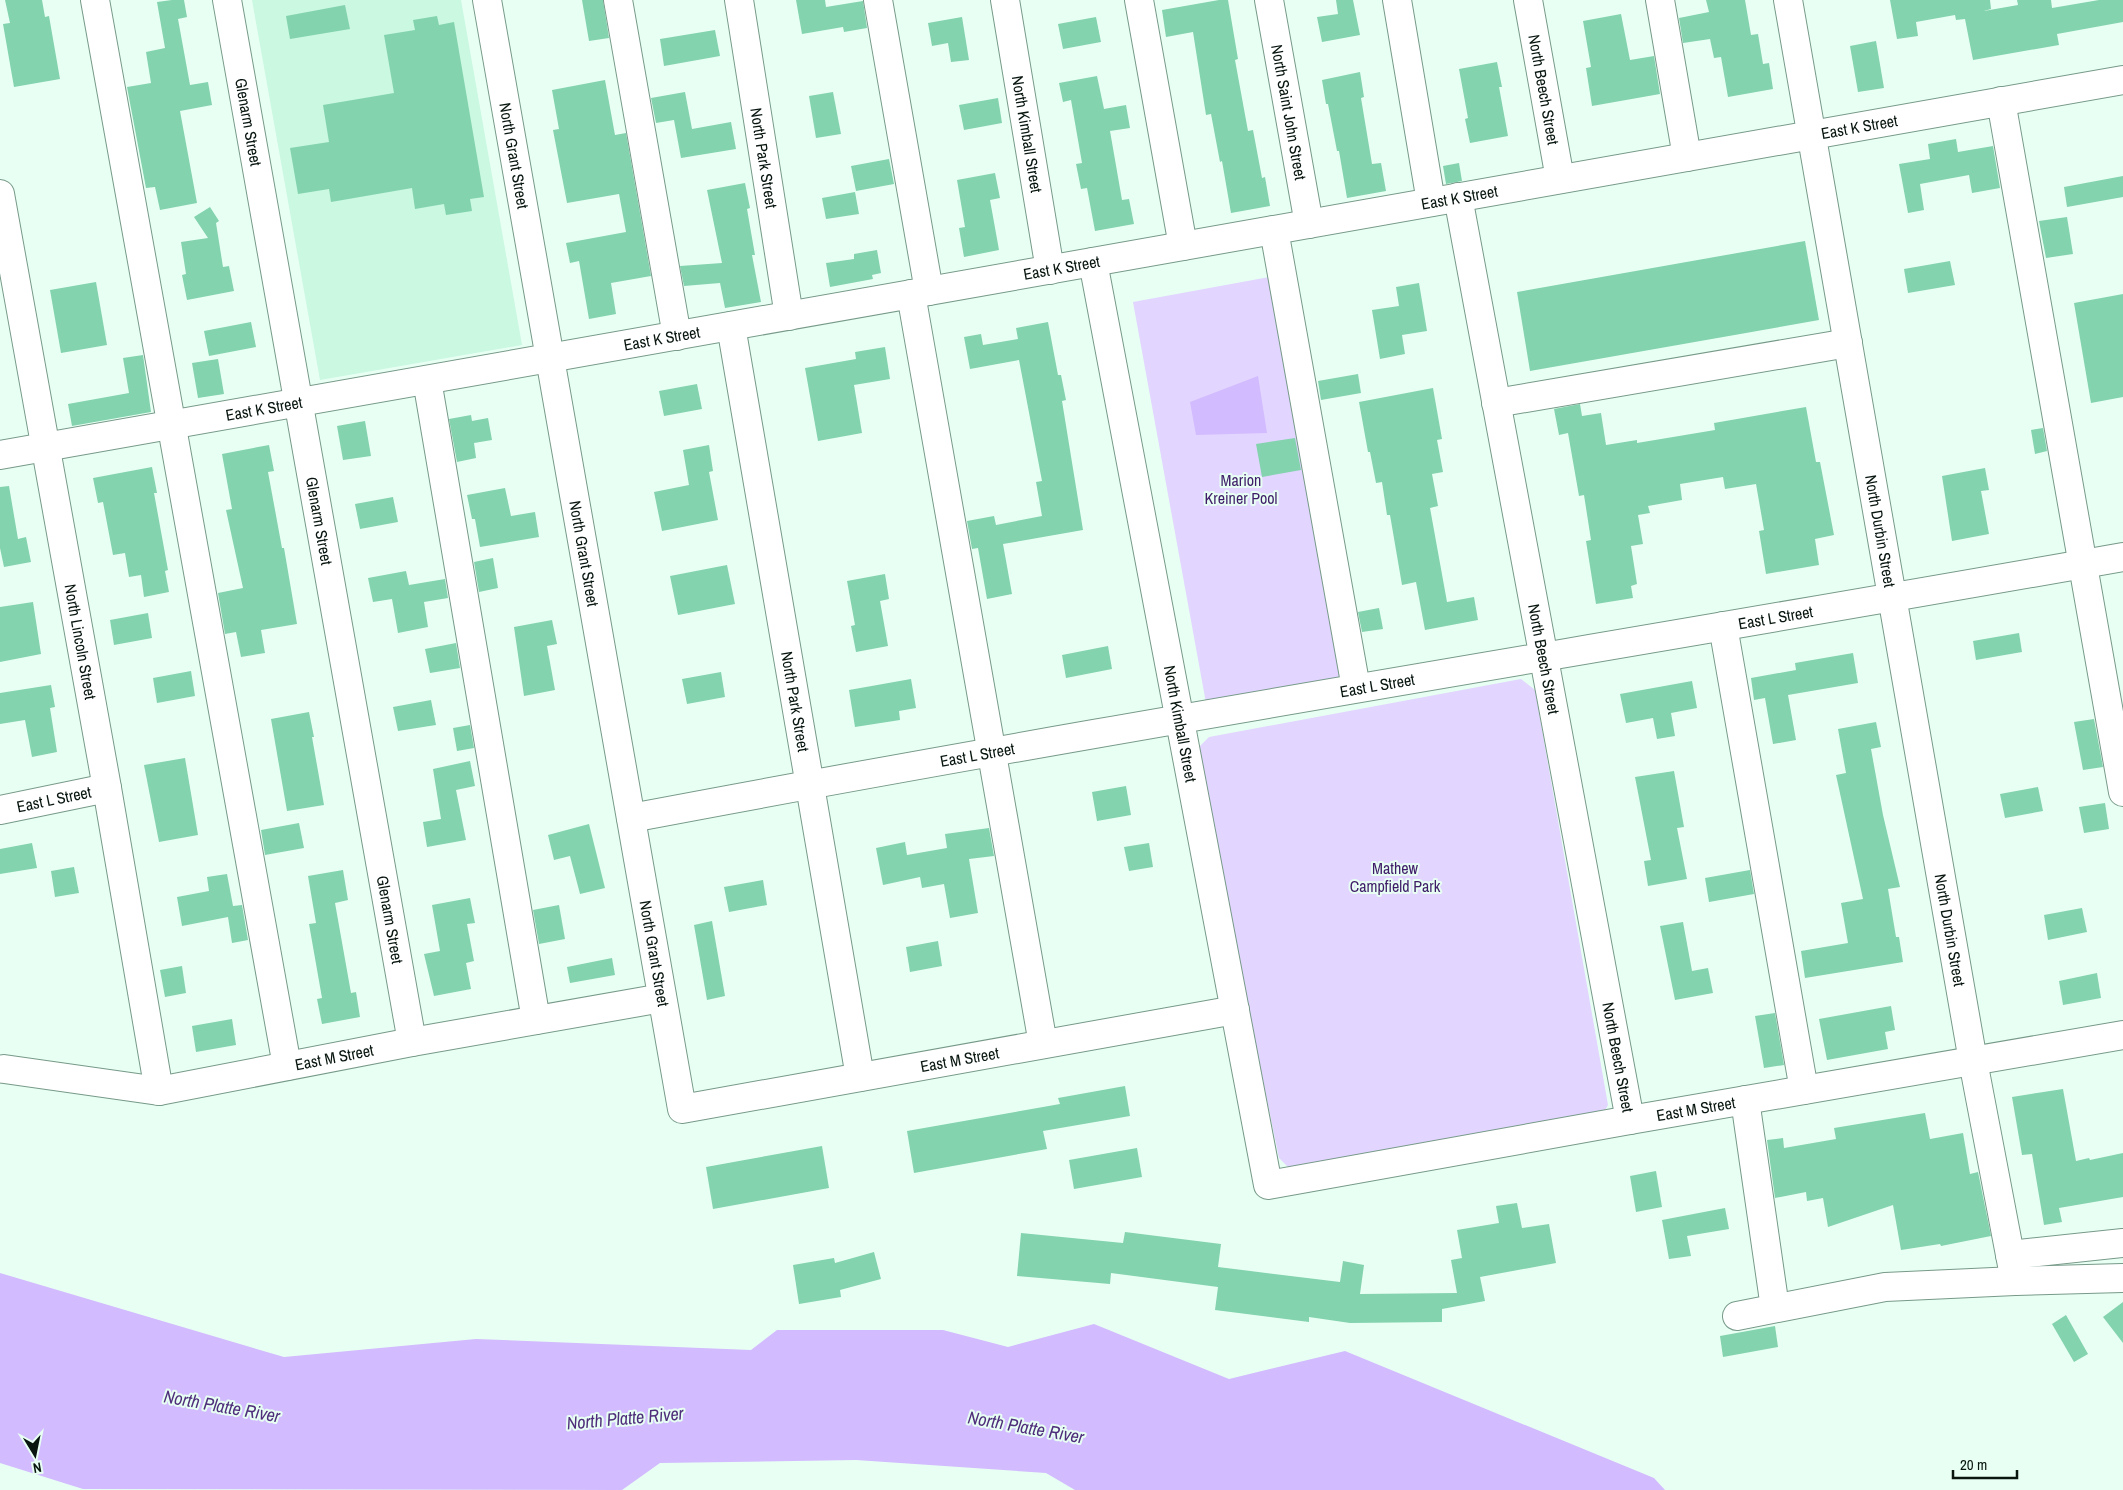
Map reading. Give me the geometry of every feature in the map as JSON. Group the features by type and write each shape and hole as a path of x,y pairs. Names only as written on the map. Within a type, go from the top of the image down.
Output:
{"street":[{"path":"95,0 287,1066"},
{"name":"Glenarm Street","path":"227,0 412,1042"},
{"name":"North Grant Street","path":"487,0 682,1109"},
{"path":"618,0 676,336"},
{"name":"North Park Street","path":"739,0 789,316"},
{"path":"878,0 920,293 991,752 1043,1044"},
{"name":"North Kimball Street","path":"1005,0 1050,270"},
{"path":"1140,0 1183,246"},
{"name":"North Saint John Street","path":"1269,0 1309,224"},
{"path":"1397,0 1431,202"},
{"name":"North Beech Street","path":"1528,0 1560,179"},
{"path":"1660,0 1688,157"},
{"name":"North Durbin Street","path":"1788,0 1973,1061 2013,1268"},
{"name":"East K Street","path":"0,455 2123,80"},
{"path":"2001,101 2123,792"},
{"name":"North Lincoln Street","path":"0,194 107,788 159,1091"},
{"name":"North Beech Street","path":"1458,197 1630,1120"},
{"path":"1274,230 1356,688"},
{"name":"North Kimball Street","path":"1093,262 1268,1185"},
{"name":"North Park Street","path":"731,326 860,1077"},
{"path":"1496,402 1848,343"},
{"path":"427,380 536,1020"},
{"name":"East L Street","path":"631,818 1180,718 1892,598 2123,557"},
{"path":"1723,626 1804,1090"},
{"name":"East L Street","path":"0,810 107,788"},
{"name":"East M Street","path":"4,1069 159,1091 412,1042 662,998"},
{"name":"East M Street","path":"682,1109 1235,1010"},
{"name":"East M Street","path":"1268,1185 2123,1035"},
{"path":"1745,1100 1775,1308"},
{"path":"1737,1316 1885,1288 2013,1268 2123,1243"},
{"path":"2013,1268 2123,1278"}],"shaded area":[{"path":"252,0 461,0 522,345 320,380"}],"green space":[{"name":"Marion Kreiner Pool","path":"1275,276 1348,677 1206,703 1133,302"},
{"name":"Mathew Campfield Park","path":"1521,679 1535,690 1608,1105 1603,1114 1290,1169 1279,1158 1195,751 1209,737"}],"water":[{"name":"Marion Kreiner Pool","path":"1258,376 1267,433 1196,435 1190,402"},
{"name":"North Platte River","path":"0,1273 284,1357 476,1339 751,1350 777,1330 943,1330 1008,1347 1094,1324 1229,1379 1345,1351 1654,1478 1665,1490 1075,1490 1046,1473 856,1460 660,1463 622,1490 83,1489 0,1463"}],"building":[{"path":"5,0 42,0 45,17 49,16 60,79 14,87 3,24 10,23"},
{"path":"184,0 187,17 178,19 190,85 208,82 212,105 180,111 197,203 160,210 155,187 146,188 127,87 151,83 146,52 165,48 157,2"},
{"path":"582,0 603,0 609,38 589,41"},
{"path":"796,0 825,0 826,7 863,1 867,28 844,32 843,27 802,34"},
{"path":"1228,0 1238,59 1235,60 1248,131 1253,130 1262,178 1265,177 1270,206 1231,213 1211,114 1206,115 1193,32 1166,37 1162,10"},
{"path":"1336,0 1353,0 1360,35 1322,42 1317,17 1338,14"},
{"path":"1706,0 1745,0 1751,35 1758,34 1763,64 1769,63 1773,89 1728,97 1721,57 1714,58 1710,39 1683,43 1679,18 1709,12"},
{"path":"1890,0 1990,0 1991,9 1984,11 2018,5 2017,0 2051,0 2052,8 2099,0 2123,0 2123,22 2057,34 2059,45 1973,60 1965,19 1956,20 1955,15 1916,22 1918,36 1897,39"},
{"path":"345,5 350,29 290,39 286,16"},
{"path":"1621,14 1630,60 1654,56 1660,94 1592,106 1586,68 1591,67 1583,21"},
{"path":"437,16 439,25 454,22 484,197 470,199 472,211 446,215 444,204 415,209 412,188 331,202 329,189 298,194 290,148 329,142 323,105 394,93 384,35 415,30 413,20"},
{"path":"962,17 969,60 951,62 948,43 932,46 928,23"},
{"path":"1096,17 1101,42 1063,49 1058,24"},
{"path":"715,30 720,56 664,66 660,39"},
{"path":"1876,41 1884,88 1858,92 1850,46"},
{"path":"1497,62 1502,87 1499,87 1508,136 1470,143 1465,119 1468,118 1459,69"},
{"path":"1360,72 1364,97 1361,98 1372,164 1381,163 1386,191 1347,198 1339,151 1337,151 1322,80"},
{"path":"1097,76 1104,109 1126,105 1130,128 1110,131 1122,200 1129,199 1134,224 1095,231 1087,188 1081,189 1076,164 1082,163 1071,100 1063,102 1059,83"},
{"path":"605,80 615,135 626,133 651,276 611,283 616,314 589,319 579,261 570,263 566,243 626,232 619,194 567,203 553,130 559,129 552,90"},
{"path":"685,92 692,129 731,122 736,149 681,158 674,120 656,123 651,98"},
{"path":"833,92 841,134 816,138 809,96"},
{"path":"998,98 1002,123 964,130 959,105"},
{"path":"1956,139 1958,152 1993,146 2000,188 1972,193 1969,175 1920,184 1924,210 1908,213 1899,164 1930,159 1928,144"},
{"path":"889,159 894,184 856,191 851,166"},
{"path":"1459,163 1462,181 1446,184 1443,166"},
{"path":"995,173 1000,198 990,200 999,250 964,257 959,228 965,227 957,180"},
{"path":"2123,176 2123,197 2067,207 2064,187"},
{"path":"745,183 750,208 747,209 755,255 752,255 761,302 725,308 720,283 684,286 680,266 722,263 707,190"},
{"path":"855,192 859,214 826,219 822,198"},
{"path":"210,207 219,221 216,223 223,267 229,266 234,291 187,300 182,275 186,274 181,242 208,238 194,217"},
{"path":"2067,217 2073,254 2046,258 2039,221"},
{"path":"1805,241 1819,320 1530,371 1517,292"},
{"path":"877,250 881,273 872,275 873,279 830,287 826,263 854,259 854,254"},
{"path":"1950,261 1955,285 1908,293 1904,269"},
{"path":"96,282 107,345 61,353 50,290"},
{"path":"1419,283 1427,331 1402,335 1405,354 1380,359 1372,310 1399,306 1396,287"},
{"path":"2123,294 2123,397 2091,403 2074,303"},
{"path":"251,322 256,347 209,356 204,331"},
{"path":"1048,322 1058,375 1061,375 1066,400 1062,401 1083,530 1003,544 1012,594 987,599 978,548 972,549 967,521 994,516 996,525 1042,516 1036,482 1042,481 1019,360 970,369 964,337 981,334 983,345 1018,339 1016,328"},
{"path":"885,347 890,379 854,385 862,433 818,441 805,368 856,359 855,352"},
{"path":"143,355 151,412 72,426 68,404 129,393 123,358"},
{"path":"218,359 224,394 198,398 192,363"},
{"path":"1358,374 1361,393 1321,400 1318,381"},
{"path":"697,384 702,409 664,416 659,391"},
{"path":"1433,388 1442,439 1437,440 1443,472 1432,474 1438,506 1430,508 1447,602 1474,597 1478,620 1425,630 1416,582 1402,585 1390,515 1387,515 1382,482 1376,483 1359,402"},
{"path":"1580,404 1582,416 1601,413 1606,445 1637,440 1637,443 1715,430 1714,423 1806,407 1816,462 1820,462 1834,535 1815,539 1819,565 1766,574 1759,531 1764,530 1756,484 1725,489 1723,477 1680,484 1682,500 1648,506 1650,513 1638,515 1643,544 1631,546 1637,584 1631,586 1633,598 1596,604 1586,541 1591,540 1584,495 1579,496 1568,433 1559,435 1554,409"},
{"path":"471,415 472,421 488,418 492,440 474,443 476,458 457,462 449,419"},
{"path":"365,421 371,456 343,460 337,426"},
{"path":"2043,428 2047,451 2035,454 2031,430"},
{"path":"1295,438 1301,470 1262,477 1256,444"},
{"path":"269,445 274,471 268,472 297,624 261,630 265,653 241,657 236,632 225,634 218,593 243,588 226,510 232,509 222,454"},
{"path":"709,445 713,471 709,472 718,520 662,531 654,492 689,485 683,450"},
{"path":"152,467 157,493 154,493 168,570 165,571 169,592 144,597 141,575 129,577 125,553 113,555 103,502 98,503 93,478"},
{"path":"1985,468 1989,490 1981,491 1989,534 1952,541 1942,476"},
{"path":"9,486 18,539 26,537 31,562 4,567 0,548 0,487"},
{"path":"505,488 511,516 535,512 539,537 480,547 475,519 472,519 467,495"},
{"path":"393,497 398,522 360,529 355,504"},
{"path":"493,558 498,588 479,592 474,562"},
{"path":"727,565 735,604 678,615 670,576"},
{"path":"406,571 409,585 445,579 448,598 424,602 428,627 398,633 392,599 373,602 368,578"},
{"path":"885,574 889,599 880,601 888,646 856,652 851,626 855,625 847,581"},
{"path":"33,602 41,654 0,662 0,607"},
{"path":"1379,608 1383,629 1362,632 1358,612"},
{"path":"148,613 152,638 114,645 110,620"},
{"path":"552,620 557,644 547,646 555,690 524,696 514,627"},
{"path":"2019,633 2022,652 1976,660 1973,641"},
{"path":"456,643 460,668 430,673 425,649"},
{"path":"1108,646 1112,669 1066,678 1062,655"},
{"path":"1853,653 1858,683 1788,695 1796,740 1773,744 1765,698 1754,700 1751,678 1796,670 1795,663"},
{"path":"191,671 195,696 157,703 153,678"},
{"path":"721,672 725,697 687,704 682,679"},
{"path":"911,679 916,708 899,711 900,720 855,727 849,690"},
{"path":"1692,681 1697,708 1671,713 1675,736 1657,739 1653,718 1626,723 1620,694"},
{"path":"51,685 55,707 50,708 57,752 32,757 25,720 0,724 0,693"},
{"path":"431,700 436,725 398,731 393,707"},
{"path":"309,712 324,805 287,811 271,719"},
{"path":"2094,719 2103,767 2083,770 2074,722"},
{"path":"1876,722 1881,747 1871,749 1883,815 1900,887 1888,889 1896,937 1899,937 1903,962 1805,978 1801,951 1848,943 1841,903 1863,899 1836,775 1846,773 1838,729"},
{"path":"470,725 474,748 457,751 453,728"},
{"path":"185,758 198,835 159,842 144,765"},
{"path":"470,761 475,786 456,790 466,840 427,847 423,822 441,819 433,769"},
{"path":"1674,771 1684,827 1677,828 1687,879 1648,886 1644,861 1651,860 1635,777"},
{"path":"1126,786 1131,815 1097,821 1092,792"},
{"path":"2038,787 2043,811 2005,818 2000,794"},
{"path":"2105,803 2109,829 2084,833 2079,807"},
{"path":"299,823 304,848 265,855 261,830"},
{"path":"589,824 605,888 580,894 570,856 554,860 548,835"},
{"path":"989,828 994,856 969,859 978,913 950,918 944,884 922,888 920,877 883,885 876,848 905,842 907,855 947,848 945,834"},
{"path":"32,843 37,868 0,874 0,849"},
{"path":"1149,843 1153,867 1129,871 1124,847"},
{"path":"74,867 79,893 55,897 51,871"},
{"path":"343,870 348,900 335,903 351,993 356,992 360,1017 322,1024 317,999 322,998 309,924 316,923 308,876"},
{"path":"1750,870 1754,894 1709,902 1705,878"},
{"path":"227,874 233,906 242,905 248,940 232,943 228,917 182,926 177,897 209,891 207,877"},
{"path":"763,880 767,905 729,912 724,887"},
{"path":"470,898 475,923 467,924 474,961 466,963 471,989 434,996 424,954 440,951 432,905"},
{"path":"559,905 565,939 539,944 533,910"},
{"path":"2082,908 2087,932 2048,940 2044,915"},
{"path":"712,921 725,996 707,1000 694,925"},
{"path":"1683,922 1692,971 1708,968 1713,993 1675,1000 1660,926"},
{"path":"938,941 942,966 910,972 906,947"},
{"path":"612,958 615,975 570,983 567,967"},
{"path":"182,966 186,993 165,997 160,970"},
{"path":"2097,973 2101,998 2063,1005 2059,981"},
{"path":"1891,1006 1895,1030 1885,1032 1888,1049 1827,1060 1819,1019"},
{"path":"1775,1013 1784,1065 1764,1068 1755,1016"},
{"path":"232,1019 236,1045 196,1052 192,1026"},
{"path":"1125,1086 1130,1116 1043,1131 1047,1149 914,1173 907,1131 1060,1104 1058,1098"},
{"path":"2063,1089 2076,1161 2123,1153 2123,1197 2059,1208 2062,1222 2044,1225 2032,1154 2022,1155 2012,1097"},
{"path":"1925,1113 1930,1139 1963,1133 1970,1174 1978,1172 1991,1236 1941,1246 1940,1244 1901,1250 1893,1205 1828,1227 1823,1198 1807,1201 1806,1192 1775,1198 1767,1140 1783,1138 1784,1148 1836,1139 1834,1128"},
{"path":"822,1146 829,1188 713,1209 706,1167"},
{"path":"1137,1148 1142,1177 1074,1189 1069,1160"},
{"path":"1656,1171 1662,1207 1636,1212 1630,1176"},
{"path":"1517,1203 1522,1228 1549,1224 1556,1263 1480,1277 1485,1301 1442,1309 1442,1322 1350,1323 1309,1317 1309,1322 1215,1310 1218,1287 1111,1273 1110,1284 1017,1276 1021,1233 1123,1243 1125,1232 1221,1244 1218,1267 1340,1282 1343,1261 1364,1265 1360,1294 1457,1293 1451,1260 1462,1258 1457,1230 1499,1223 1496,1206"},
{"path":"1725,1208 1729,1229 1687,1236 1691,1256 1669,1259 1662,1220"},
{"path":"874,1252 881,1279 840,1290 841,1297 799,1304 793,1265 834,1258 835,1263"},
{"path":"2123,1302 2123,1343 2103,1317"},
{"path":"2066,1315 2088,1354 2074,1362 2052,1324"},
{"path":"1775,1326 1778,1347 1723,1357 1720,1336"}]}
